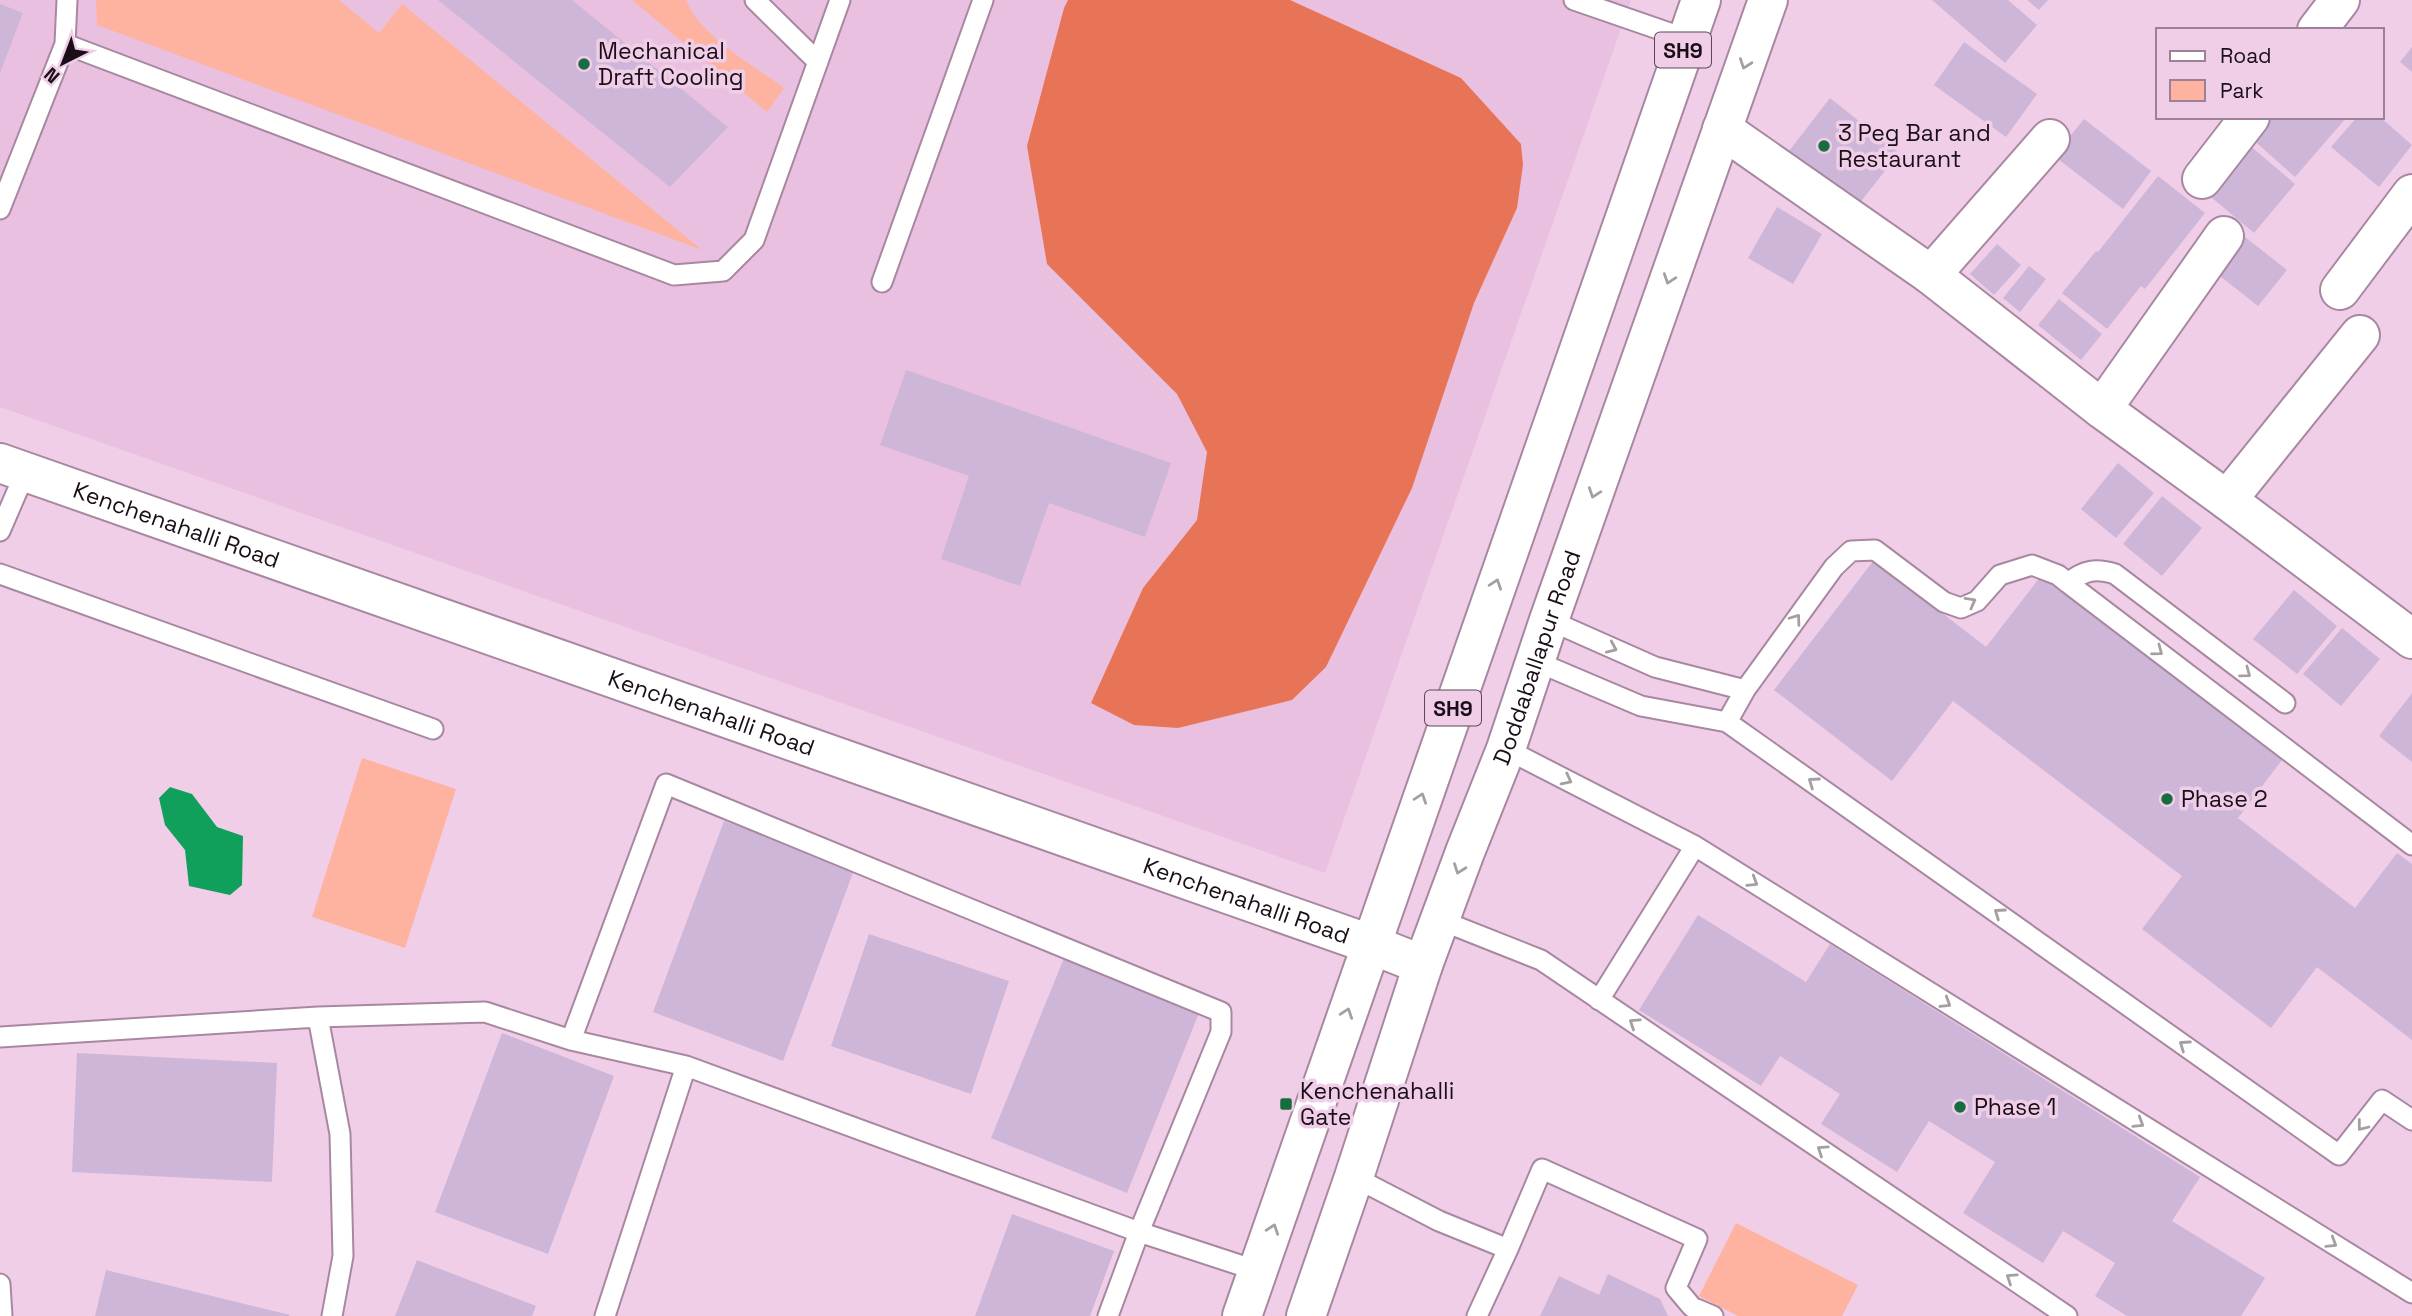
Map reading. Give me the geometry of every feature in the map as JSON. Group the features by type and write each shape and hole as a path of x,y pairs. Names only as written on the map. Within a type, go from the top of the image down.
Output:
{"street":[{"name":"SH9","path":"1242,1316 1701,0"},
{"name":"Doddaballapur Road","path":"1306,1316 1423,965 1506,749 1768,0"},
{"path":"2319,28 2340,0"},
{"path":"2202,179 2248,119"},
{"path":"1722,129 1931,275 2102,409 2412,639"},
{"path":"1931,275 2050,139"},
{"path":"2340,290 2412,194"},
{"path":"2102,409 2224,236"},
{"path":"2227,500 2360,335"},
{"name":"Kenchenahalli Road","path":"13,468 1370,944 1423,965"}],"lane":[{"path":"0,209 65,44 67,0"},
{"path":"755,0 818,62"},
{"path":"65,44 674,275 723,271 754,240 840,0"},
{"path":"882,282 984,0"},
{"path":"1574,0 1687,38"},
{"path":"0,531 13,468"},
{"path":"1727,722 1745,690 1834,567 1851,551 1875,550 1944,602 1961,608 1977,601 2000,575 2032,565 2058,575 2412,845"},
{"path":"2068,583 2092,570 2115,574 2285,703"},
{"path":"0,574 433,729"},
{"path":"1549,620 1655,667 1745,690"},
{"path":"1535,661 1641,706 1727,722 2339,1155 2382,1100 2412,1120"},
{"path":"1506,749 1695,846 2412,1293"},
{"path":"571,1040 666,784 1221,1012 1221,1032 1139,1232 1108,1316"},
{"path":"1599,1000 1695,846"},
{"path":"1440,920 1541,960 2067,1316"},
{"path":"0,1037 318,1017 485,1012 571,1040 686,1066 1139,1232 1258,1271"},
{"path":"318,1017 340,1134 343,1256 332,1316"},
{"path":"605,1316 686,1066"},
{"path":"1477,1316 1542,1169 1697,1239 1676,1288 1692,1307 1713,1316"},
{"path":"1354,1177 1440,1221 1508,1249"},
{"path":"0,1284 2,1316"}],"shaded area":[{"path":"0,0 1631,0 1325,873 0,407"},
{"path":"1068,0 1290,0 1461,78 1521,144 1523,165 1517,208 1474,303 1412,488 1326,667 1292,700 1178,728 1134,725 1091,703 1143,588 1197,520 1207,452 1177,394 1047,264 1027,146"},
{"path":"170,787 192,794 217,827 243,836 242,885 230,895 189,886 185,850 165,825 159,798"}],"green space":[{"path":"96,0 339,0 379,33 402,4 702,250 97,25"},
{"path":"632,0 686,0 693,13 715,38 784,88 767,112"},
{"path":"362,758 456,789 405,948 312,917"},
{"path":"1736,1223 1858,1285 1842,1316 1738,1316 1699,1296"}],"building":[{"name":"Mechanical Draft Cooling","path":"438,0 572,0 728,127 670,187"},
{"path":"1932,0 2008,0 2037,25 2005,63"},
{"path":"2027,0 2048,0 2039,10"},
{"path":"0,4 23,13 0,73"},
{"path":"1964,42 2037,94 2006,137 1934,85"},
{"path":"2412,47 2412,72 2400,62"},
{"path":"1830,98 1899,153 1855,209 1786,155"},
{"path":"2084,119 2151,171 2123,209 2054,156"},
{"path":"2266,119 2345,119 2295,177 2251,138"},
{"path":"2355,119 2382,119 2412,145 2379,187 2331,147"},
{"path":"2248,144 2295,184 2254,233 2206,193"},
{"path":"2158,176 2205,213 2145,289 2141,286 2107,329 2062,293"},
{"path":"1777,207 1822,234 1793,284 1748,258"},
{"path":"2240,233 2287,270 2258,306 2211,269"},
{"path":"1997,244 2021,265 1994,295 1970,274"},
{"path":"2029,266 2046,279 2020,312 2003,298"},
{"path":"2059,299 2102,334 2081,360 2038,325"},
{"path":"906,370 1171,463 1145,537 1049,503 1020,586 941,559 969,476 880,445"},
{"path":"2118,463 2154,493 2116,538 2081,509"},
{"path":"2162,496 2202,528 2162,576 2123,544"},
{"name":"Phase 2","path":"1874,560 1986,647 2041,576 2282,760 2238,818 2355,908 2397,853 2412,864 2412,1040 2317,967 2271,1028 2142,929 2182,876 1953,701 1892,781 1774,690"},
{"path":"2294,590 2337,626 2297,674 2253,639"},
{"path":"2342,628 2380,659 2341,706 2303,674"},
{"path":"2412,693 2412,762 2379,736"},
{"path":"724,821 854,870 783,1061 653,1012"},
{"name":"Phase 1","path":"1698,915 1806,982 1830,944 2200,1177 2172,1221 2265,1278 2241,1316 2127,1316 2095,1296 2115,1263 2063,1231 2043,1263 1963,1213 1995,1162 1929,1121 1897,1172 1821,1124 1840,1094 1780,1056 1761,1086 1639,1010"},
{"path":"869,934 1009,981 971,1094 831,1046"},
{"path":"1064,958 1199,1013 1127,1193 991,1138"},
{"path":"502,1033 614,1076 548,1254 435,1212"},
{"path":"77,1053 277,1063 272,1182 72,1172"},
{"path":"1012,1214 1114,1251 1090,1316 975,1316"},
{"path":"417,1260 536,1306 532,1316 395,1316"},
{"path":"106,1270 290,1315 95,1316"},
{"path":"1608,1274 1660,1299 1668,1316 1540,1316 1559,1276 1599,1295"}],"place":[{"name":"Mechanical Draft Cooling","path":"584,64"},
{"name":"3 Peg Bar and Restaurant","path":"1824,146"},
{"name":"Phase 2","path":"2167,799"},
{"name":"Kenchenahalli Gate","path":"1286,1104"},
{"name":"Phase 1","path":"1960,1107"}]}
